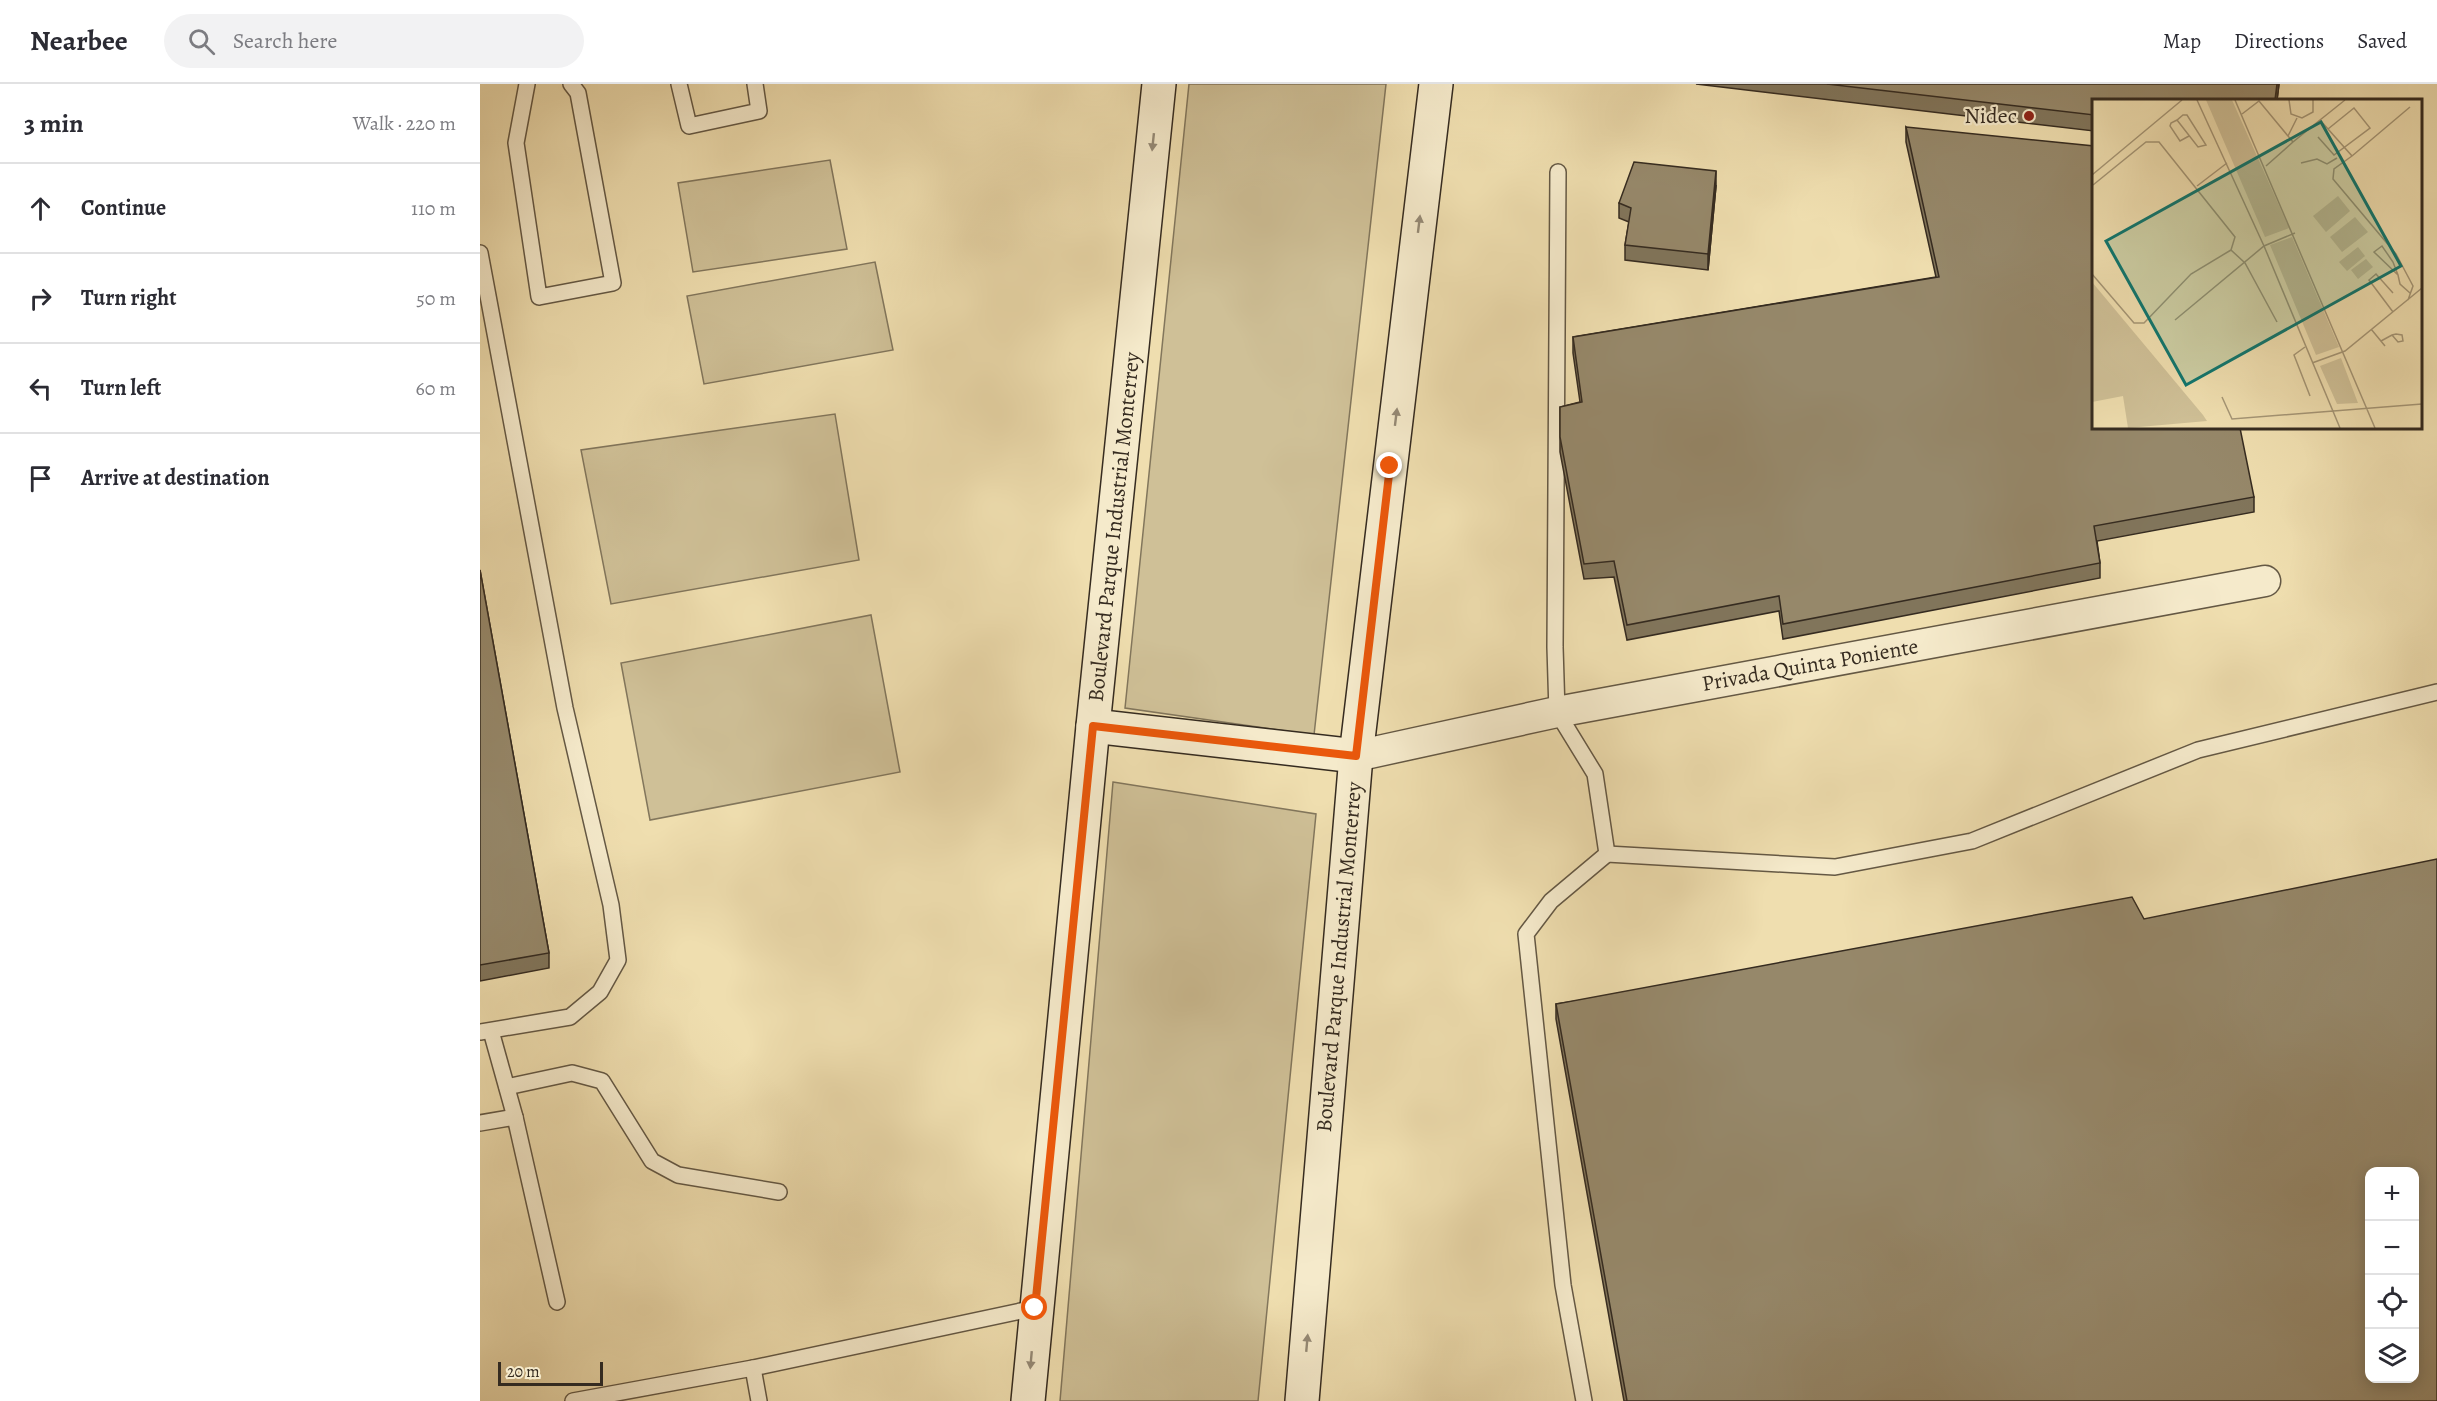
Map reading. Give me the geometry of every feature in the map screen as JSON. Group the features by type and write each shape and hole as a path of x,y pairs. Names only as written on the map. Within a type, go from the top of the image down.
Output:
{"street":[{"name":"Boulevard Parque Industrial Monterrey","path":"1028,1401 1035,1308 1159,84"},
{"name":"Boulevard Parque Industrial Monterrey","path":"1302,1401 1356,756 1436,84"},
{"name":"Privada Quinta Poniente","path":"1356,756 1557,712 2265,581"},
{"path":"1093,726 1356,756"}],"lane":[{"path":"527,84 516,143 539,297 613,283 578,93 571,84"},
{"path":"679,84 688,126 759,111 754,84"},
{"path":"1558,172 1555,647 1557,712 1595,774 1607,854"},
{"path":"480,254 565,708 611,905 618,960 600,992 570,1017 486,1032 515,1117 557,1302"},
{"path":"1584,1401 1563,1286 1526,934 1551,901 1607,854 1835,867 1972,841 2198,750 2437,692"},
{"path":"507,1088 572,1073 602,1081 652,1161 678,1175 779,1192"},
{"path":"480,1123 515,1117"},
{"path":"573,1401 753,1368 1035,1308"},
{"path":"753,1368 759,1401"}],"shaded area":[{"path":"1189,84 1386,84 1314,735 1125,708"},
{"path":"830,160 847,249 693,272 678,183"},
{"path":"875,262 893,350 704,384 687,296"},
{"path":"835,414 859,560 611,604 581,450"},
{"path":"871,615 900,772 650,820 621,663"},
{"path":"1113,782 1316,814 1258,1401 1060,1401"}],"building":[{"path":"1827,84 2277,84 2275,99 2092,99 2092,115"},
{"path":"1906,127 2092,146 2092,429 2240,429 2254,497 2094,526 2100,563 1783,624 1779,596 1627,625 1614,561 1584,564 1560,437 1560,407 1582,402 1573,337 1939,277"},
{"path":"1634,162 1716,171 1708,254 1625,245 1631,208 1619,203"},
{"path":"480,570 549,953 480,965"},
{"path":"2437,859 2437,1401 1627,1401 1556,1004 2132,897 2144,919"}],"place":[{"name":"Nidec","path":"2029,116"}],"route":[{"path":"1035,1308 1093,726 1356,756 1390,466"}]}
